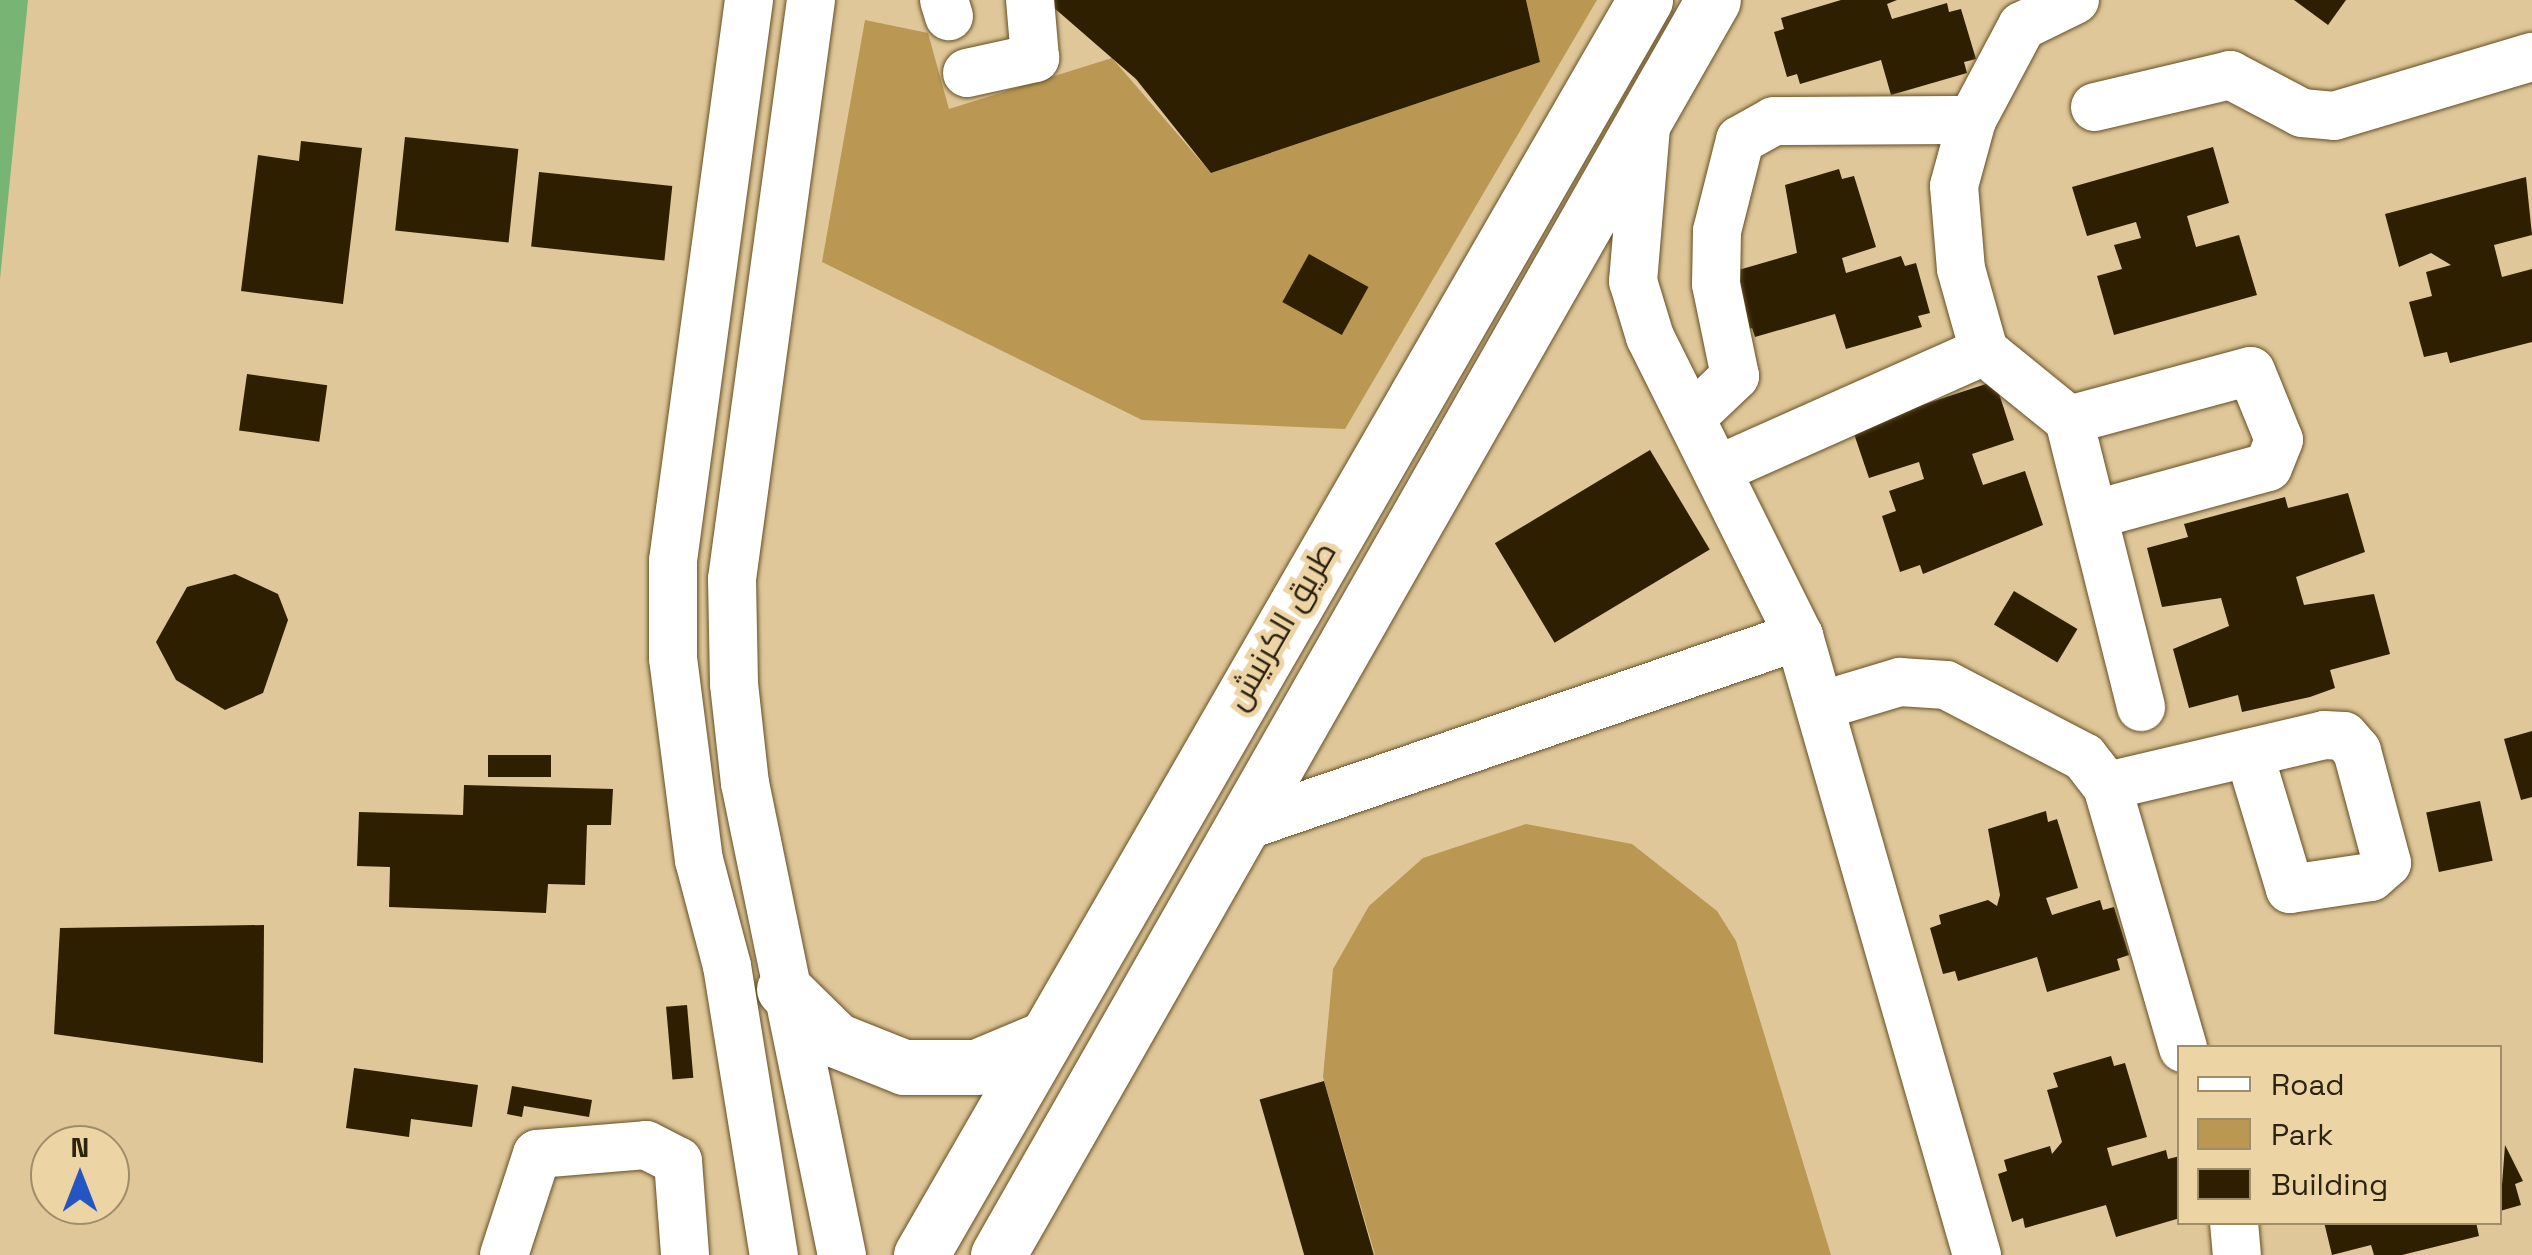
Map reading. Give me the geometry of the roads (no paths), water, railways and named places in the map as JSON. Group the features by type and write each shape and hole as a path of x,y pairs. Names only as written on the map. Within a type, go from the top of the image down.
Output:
{"highway":[{"name":"طريق الكرنيش","path":"921,1255 1645,0"},
{"name":"طريق الكرنيش","path":"998,1255 1242,827 1445,459 1646,127 1713,0"},
{"path":"784,989 836,1040 904,1067 976,1067 1043,1039"}],"street":[{"path":"749,0 706,284 673,600 681,739 774,1255"},
{"path":"811,0 732,580 740,743 784,989 842,1255"},
{"path":"967,72 1035,58 1030,0"},
{"path":"2076,0 2015,13 1972,120 1954,186 1961,269 1984,351 2069,420 2141,707"},
{"path":"2095,107 2230,74 2302,113 2334,116 2532,57"},
{"path":"1690,418 1736,376 1716,284 1717,231 1740,140 1774,121 1972,120"},
{"path":"1646,127 1633,281 1690,418 1799,636 1977,1255"},
{"path":"706,284 768,294"},
{"path":"1717,470 1984,351"},
{"path":"2069,420 2252,371 2279,440 2268,467 2093,515"},
{"path":"1242,827 1799,636"},
{"path":"1820,706 1900,682 1946,685 2084,758 2107,786 2182,1045"},
{"path":"2107,786 2249,753"},
{"path":"709,896 765,876"},
{"path":"504,1255 537,1154 646,1145 678,1161 685,1255"},
{"path":"2234,1225 2237,1255"}]}
